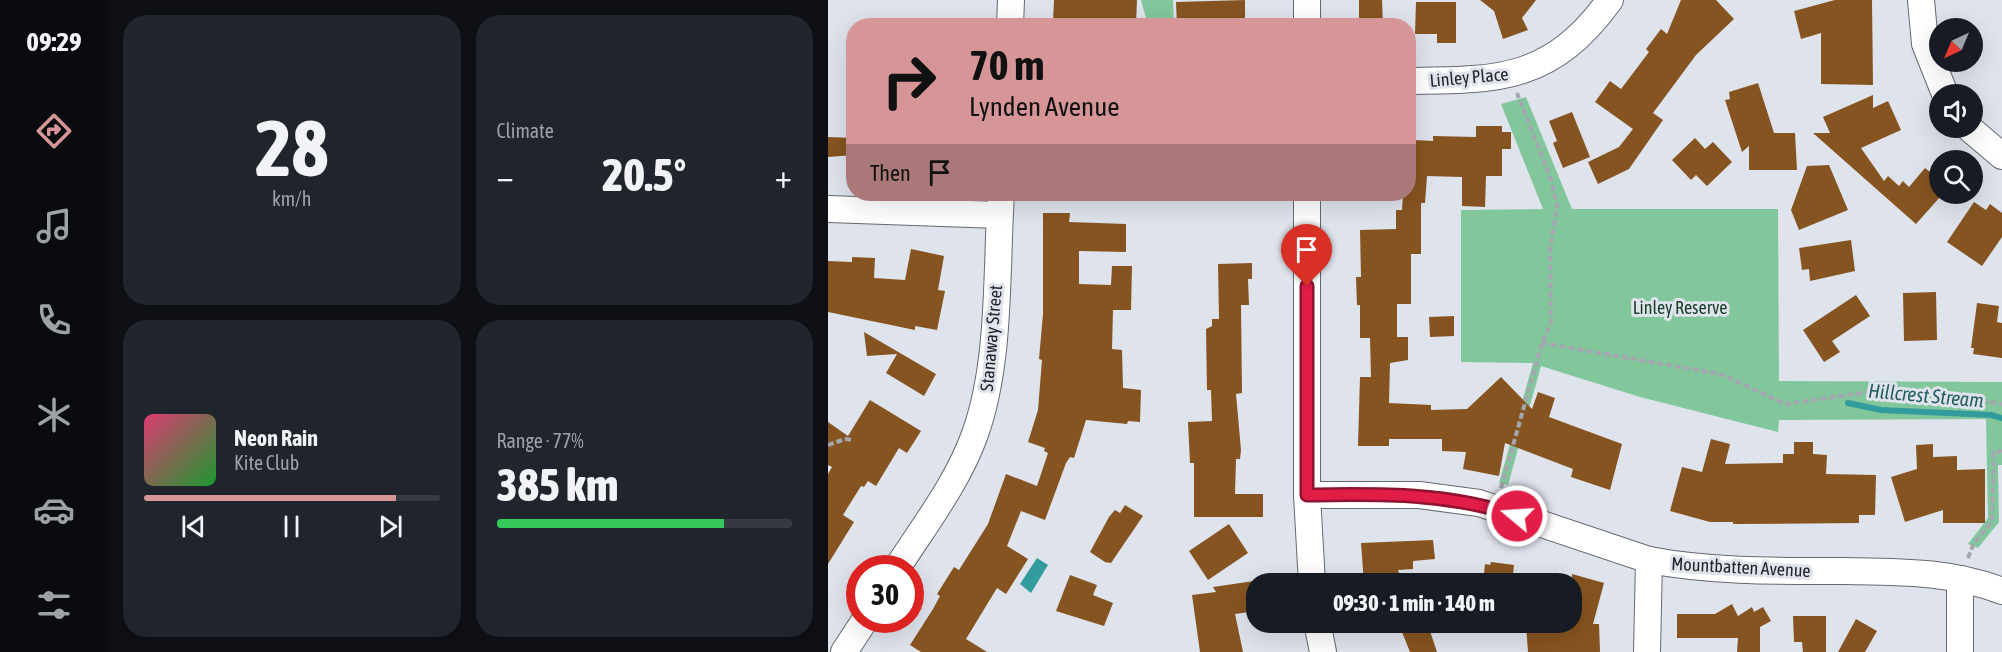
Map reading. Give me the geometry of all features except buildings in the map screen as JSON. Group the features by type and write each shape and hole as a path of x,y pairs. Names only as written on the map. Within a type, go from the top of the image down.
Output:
{"street":[{"path":"1010,18 1011,0"},
{"path":"1307,0 1307,18"},
{"name":"Linley Place","path":"1416,81 1489,79 1528,69 1573,42 1610,0"},
{"path":"1921,0 1925,44 1941,84"},
{"path":"1981,138 2002,156"},
{"path":"1307,201 1307,495 1311,573"},
{"path":"828,209 1000,204"},
{"name":"Stanaway Street","path":"905,555 963,462 980,417 991,363 1000,204"},
{"name":"Mountbatten Avenue","path":"1307,495 1419,495 1479,503 1648,560 1723,569 1922,572 1964,568 2002,591"},
{"path":"1647,652 1648,560"},
{"path":"1960,652 1964,568"},
{"path":"844,652 856,633"},
{"path":"1319,633 1323,652"}],"path":[{"path":"1499,494 1542,343 1551,322 1550,251 1557,206 1551,179 1516,89"},
{"path":"1542,343 1720,374 1786,404 1869,392 1924,391 2002,404"},
{"path":"828,445 845,438 853,440"},
{"path":"1964,568 1973,545 1992,521 1994,452 2002,451"}],"green space":[{"path":"1141,0 1173,0 1174,18 1146,18"},
{"name":"Linley Reserve","path":"1526,97 1572,209 1778,209 1779,381 2002,382 2002,465 1998,465 1999,522 1978,548 1968,544 1988,518 1986,419 1779,420 1778,432 1640,397 1541,366 1508,485 1499,483 1533,363 1461,362 1461,210 1543,209 1501,104"}],"water":[{"path":"1037,558 1048,565 1031,593 1020,584"}],"waterway":[{"name":"Hillcrest Stream","path":"1848,403 1881,410 1991,415 2002,418"}],"route":[{"path":"1307,286 1307,495 1419,495 1479,503 1517,516"}]}
